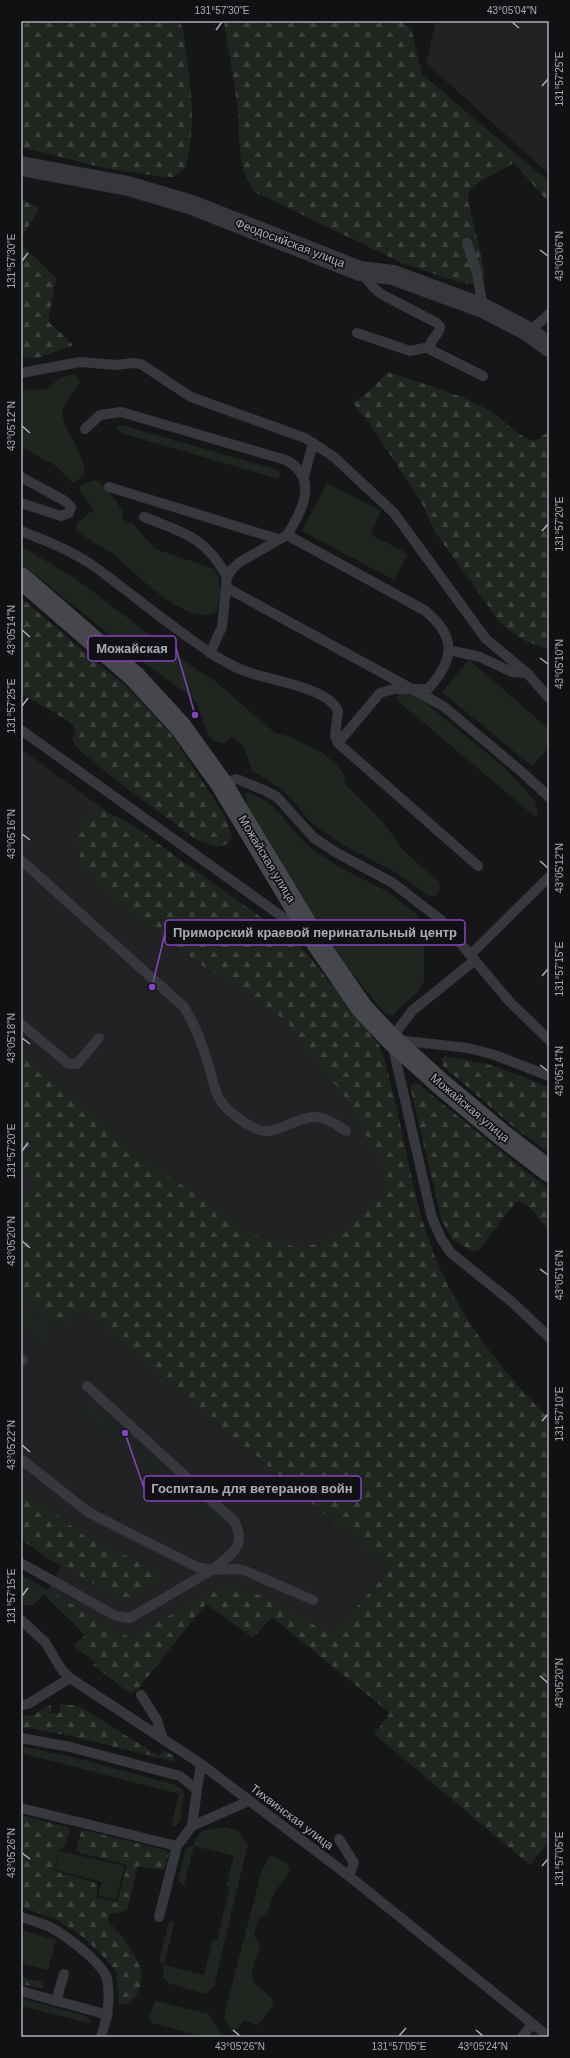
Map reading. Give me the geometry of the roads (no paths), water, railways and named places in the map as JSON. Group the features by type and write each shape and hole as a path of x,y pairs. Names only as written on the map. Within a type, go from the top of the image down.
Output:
{"main road":[{"name":"Можайская улица","path":"21,578 78,626 156,699 180,726 221,782 316,941 362,1008 391,1039 496,1130 549,1171"}],"street":[{"name":"Феодосийская улица","path":"21,166 128,186 192,205 360,271 393,275 483,308 529,332 549,347"}],"lane":[{"path":"468,243 477,273 483,308"},
{"path":"357,333 410,351 430,347 440,327 437,323 381,294 360,271"},
{"path":"529,332 549,314"},
{"path":"430,347 432,350 483,376"},
{"path":"21,373 80,362 116,365 133,363 141,364 191,397 313,443 334,457 394,513 486,639 527,673 549,698"},
{"path":"85,428 100,416 121,412 286,460 299,470 304,477 306,487 303,502 295,523 288,535 278,539 240,562 232,569 227,577"},
{"path":"304,477 313,443"},
{"path":"21,477 65,501 71,508 68,513 61,516 21,503"},
{"path":"109,487 278,539"},
{"path":"144,517 196,539 218,559 227,577 222,627 210,653"},
{"path":"21,531 59,546 94,567 167,623 210,653 244,671 283,683 299,685 334,705 338,711 334,736 338,743 478,866"},
{"path":"288,535 424,610 438,621 447,635 449,650 446,661 437,680 428,689 394,690 380,693 338,743"},
{"path":"227,588 443,706 523,773 549,797"},
{"path":"449,650 475,656 512,672 527,673"},
{"path":"21,730 316,941"},
{"path":"221,782 238,779 253,784 277,798 314,838 337,853 393,883 441,920 509,1001 549,1040"},
{"path":"21,860 184,1007 195,1025 208,1065 212,1083 220,1100 237,1117 251,1127 269,1132 314,1117 328,1119 346,1131"},
{"path":"549,877 473,957 412,1011 391,1039 432,1218 442,1240 450,1253 512,1302 549,1337"},
{"path":"21,1024 69,1064 77,1064 99,1038"},
{"path":"391,1039 468,1048 495,1055 549,1076"},
{"path":"538,1072 549,1065"},
{"path":"21,1563 116,1616 130,1618 212,1570 233,1553 240,1543 240,1532 234,1521 87,1386"},
{"path":"21,1459 88,1512 197,1567 212,1570 237,1570 246,1572 313,1600"},
{"name":"Тихвинская улица","path":"21,1620 45,1642 62,1670 70,1678 201,1764 349,1876 549,2037"},
{"path":"21,1705 28,1704 70,1678"},
{"path":"141,1695 157,1720 162,1737"},
{"path":"21,1738 70,1747 180,1776 197,1790"},
{"path":"159,1917 177,1846 192,1826 201,1764"},
{"path":"192,1826 249,1801"},
{"path":"21,1808 177,1846"},
{"path":"339,1839 354,1863 349,1876"},
{"path":"21,1917 51,1928 75,1944 102,1971 107,1979 108,2015 101,2037"},
{"path":"56,2001 64,1974"},
{"path":"21,1991 108,2015"},
{"path":"522,2037 532,2024"}],"place":[{"name":"Можайская","path":"195,715"},
{"name":"Приморский краевой перинатальный центр","path":"152,987"},
{"name":"Госпиталь для ветеранов войн","path":"125,1433"}]}
